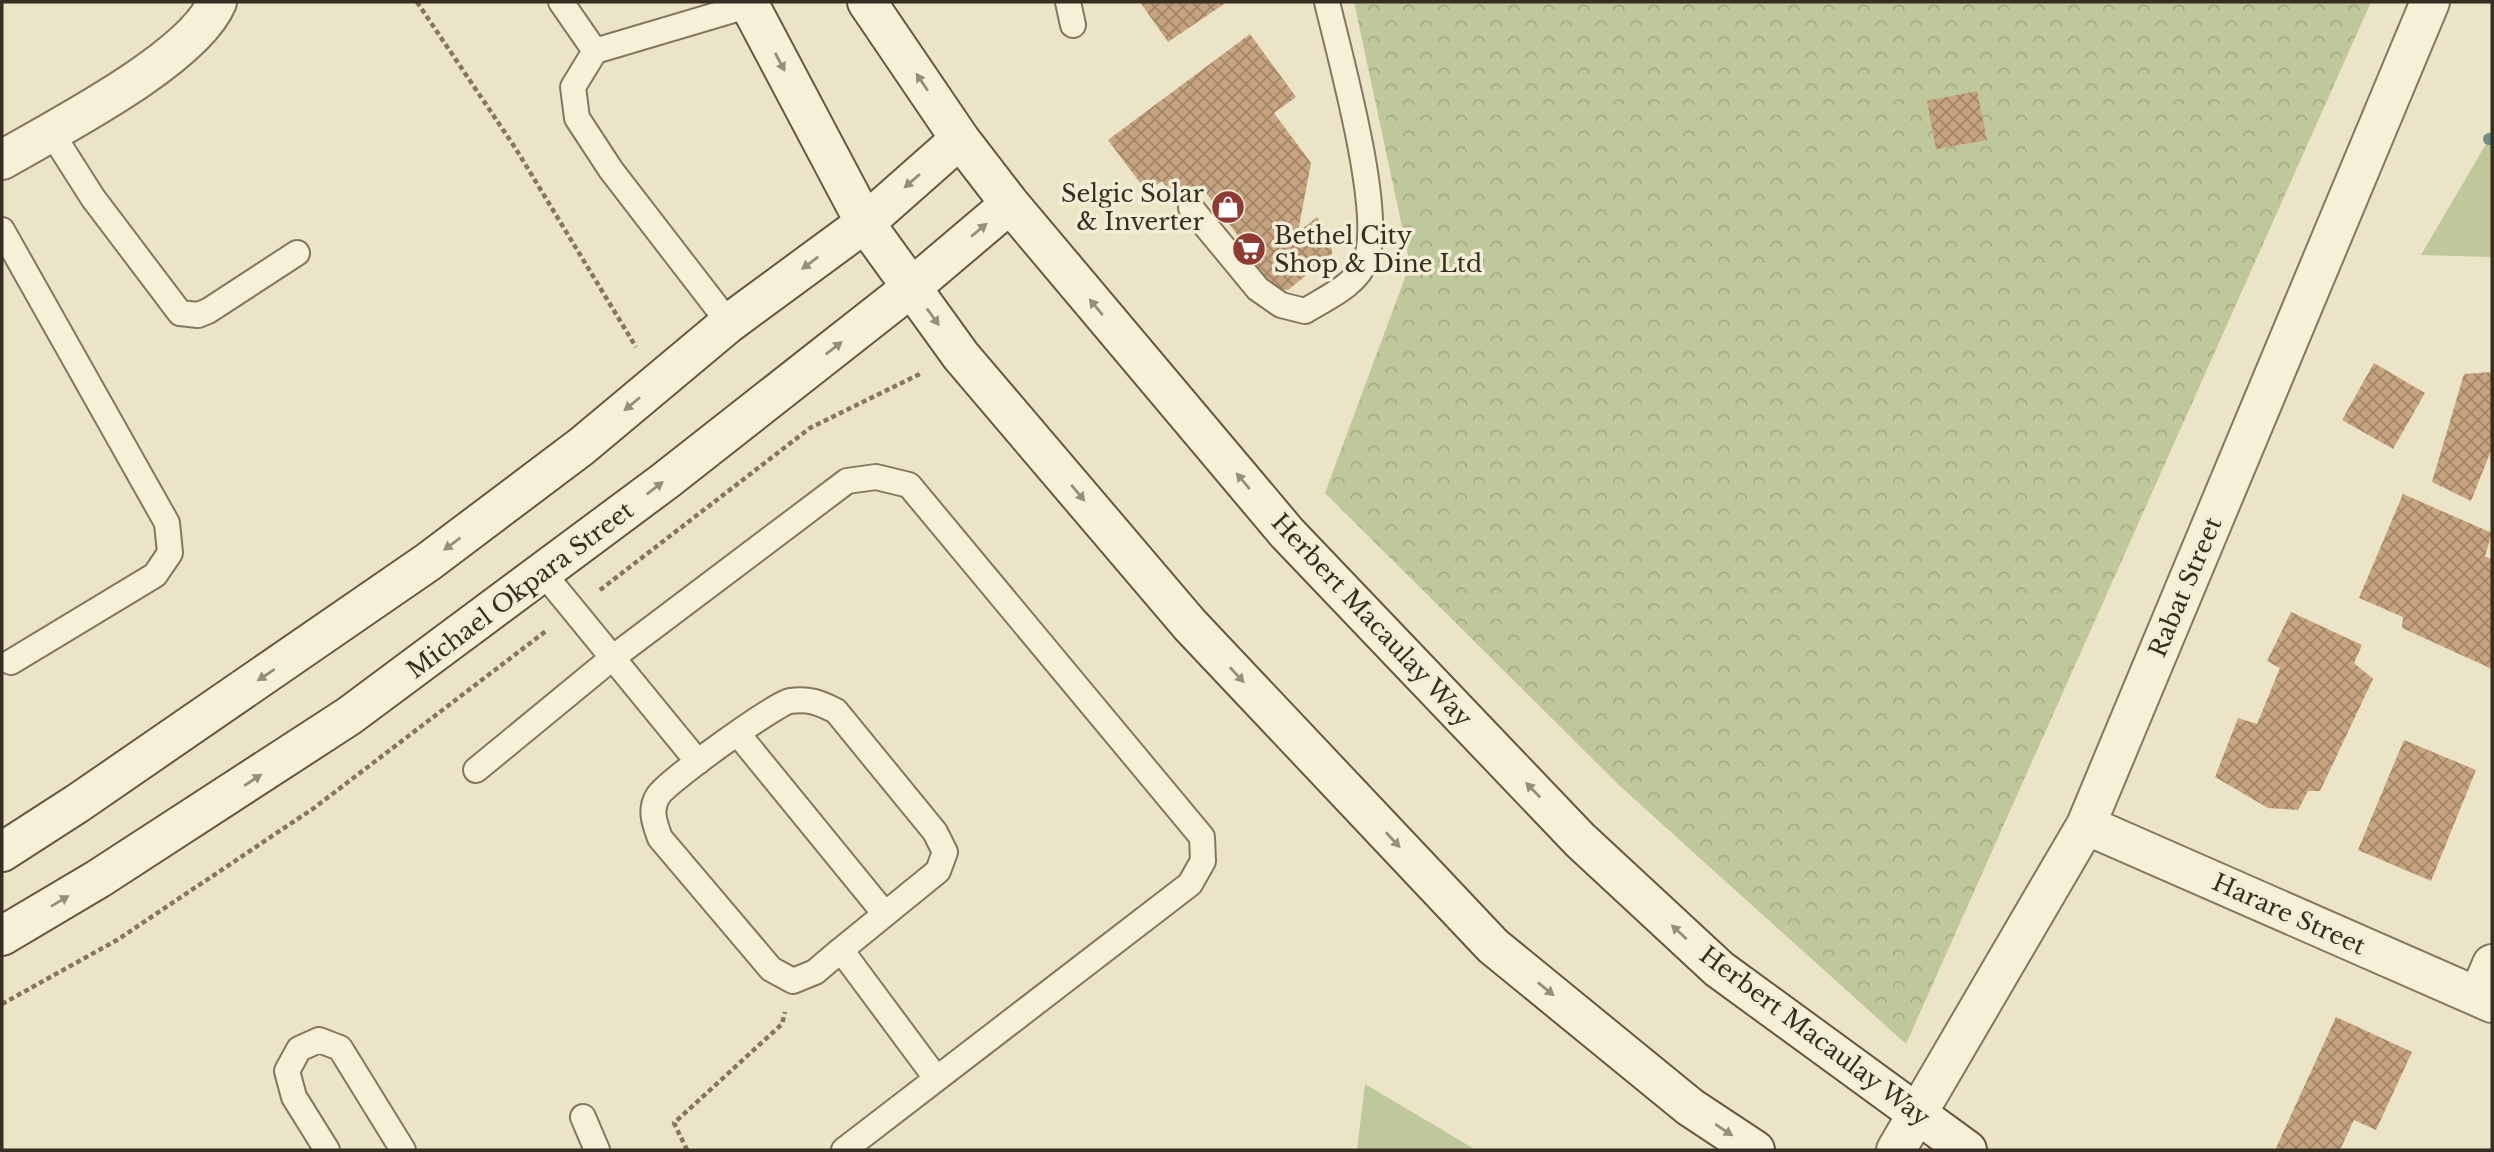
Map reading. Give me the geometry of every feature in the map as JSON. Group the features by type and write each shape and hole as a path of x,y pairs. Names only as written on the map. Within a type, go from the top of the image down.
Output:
{"main road":[{"path":"2,160 170,56 213,12 217,2"},
{"name":"Herbert Macaulay Way","path":"867,2 960,139 1010,205 1287,533 1580,840 1719,969 1919,1112 1967,1150"},
{"name":"Rabat Street","path":"1896,1150 2086,825 2430,2"},
{"path":"749,4 865,223 961,356 1190,625 1493,946 1690,1107 1755,1150"},
{"path":"2,852 90,796 428,562 582,446 730,323 865,223 960,139"},
{"name":"Michael Okpara Street","path":"2,936 98,879 338,724 544,574 912,287 1010,205"},
{"name":"Harare Street","path":"2086,825 2487,988"}],"lane":[{"path":"561,2 595,51"},
{"path":"1191,208 1258,289 1281,305 1305,311 1348,284 1366,262 1372,233 1362,154 1327,2"},
{"path":"730,323 611,170 577,118 573,87 595,51 749,4"},
{"path":"51,132 93,198 180,313 198,315 208,312 297,253"},
{"path":"2,230 167,523 170,554 155,575 11,662"},
{"path":"476,770 611,659 847,481 876,477 909,485 1202,837 1203,861 1190,884 844,1150"},
{"path":"544,574 698,762"},
{"path":"815,700 836,712 927,821 945,852 938,872 815,972 793,981 771,969 660,838 652,815 658,796 698,762 738,734 788,701 815,700"},
{"path":"738,734 885,914"},
{"path":"841,950 936,1078"},
{"path":"327,1150 295,1097 287,1071 299,1049 319,1040 340,1048 403,1150"},
{"path":"583,1117 597,1150"}],"path":[{"path":"417,2 516,149 659,382"},
{"path":"2,1004 117,940 314,808 810,428 895,385 961,356"},
{"path":"687,1150 674,1123 782,1024 793,981"}],"green space":[{"path":"1354,2 2371,2 1906,1044 1621,787 1325,493 1410,264"},
{"path":"2492,129 2492,257 2421,255 2489,139"},
{"path":"1365,1084 1476,1150 1357,1150"}],"building":[{"path":"1140,2 1227,2 1168,42"},
{"path":"1250,34 1296,97 1274,113 1311,163 1298,232 1317,217 1330,235 1332,254 1288,290 1262,287 1235,250 1244,244 1204,190 1182,207 1162,181 1147,192 1108,140"},
{"path":"1977,91 1987,140 1936,149 1927,101"},
{"path":"2374,363 2425,393 2393,449 2342,420"},
{"path":"2492,372 2492,448 2471,501 2432,482 2464,374"},
{"path":"2403,494 2492,533 2485,556 2492,560 2492,669 2402,628 2403,617 2359,598"},
{"path":"2291,612 2362,645 2354,663 2373,679 2320,791 2308,791 2298,810 2268,808 2215,777 2238,718 2257,724 2280,668 2267,661"},
{"path":"2404,740 2476,770 2431,881 2358,850"},
{"path":"2336,1017 2412,1052 2376,1130 2354,1120 2340,1150 2275,1150"}],"place":[{"name":"Selgic Solar & Inverter","path":"1228,207"},
{"name":"Bethel City Shop & Dine Ltd","path":"1249,249"}]}
